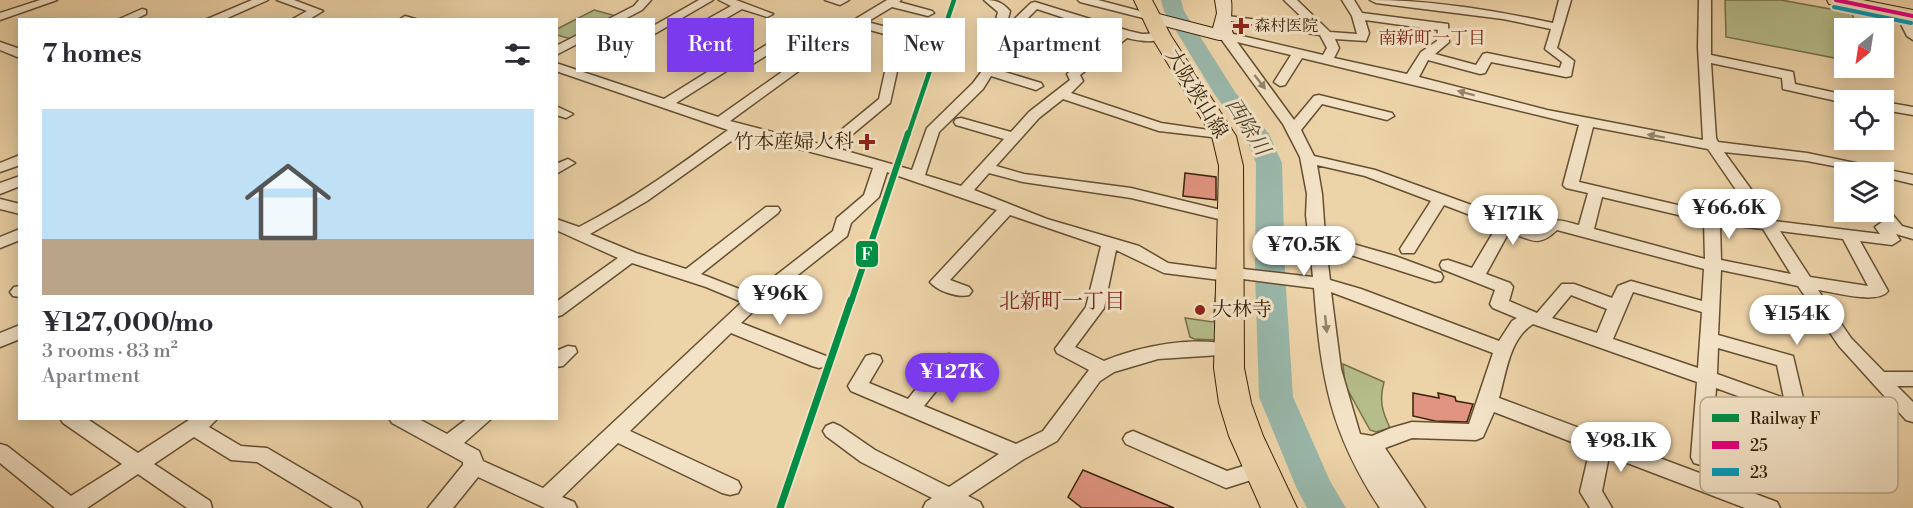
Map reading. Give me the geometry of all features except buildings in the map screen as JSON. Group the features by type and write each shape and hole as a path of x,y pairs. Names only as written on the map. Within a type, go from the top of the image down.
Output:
{"main road":[{"path":"1836,0 1910,24"},
{"name":"大阪狭山線","path":"1153,18 1224,136 1231,166 1234,274 1228,350 1235,403 1260,468 1279,508"}],"street":[{"path":"5,0 26,8"},
{"path":"0,17 51,0"},
{"path":"216,18 262,0"},
{"path":"283,0 317,11 301,18"},
{"path":"558,50 638,8 645,0"},
{"path":"655,29 707,0"},
{"path":"725,0 767,14"},
{"path":"831,0 840,2 843,0"},
{"path":"1084,0 1298,54 1587,122 1713,146 1807,157 1834,164"},
{"path":"1290,0 1324,34 1333,48 1327,60"},
{"path":"1348,0 1358,16 1363,33 1362,38 1324,34 1224,8 1222,35 1295,128 1309,159 1316,198 1314,215 1321,283 1335,384 1345,421 1414,508"},
{"path":"1376,0 1503,16 1557,27"},
{"path":"1425,55 1480,70 1487,57 1566,73 1568,61 1551,49 1564,0"},
{"path":"1705,0 1709,138 1845,342 1896,397"},
{"path":"864,18 893,1 928,13"},
{"path":"995,3 1030,9"},
{"path":"995,3 1004,11 1002,18"},
{"path":"1022,18 1035,5 1142,38 1153,18"},
{"path":"718,18 739,6"},
{"path":"128,18 142,12"},
{"path":"1358,16 1444,27 1443,42 1425,55 1411,79"},
{"path":"0,46 18,53"},
{"path":"667,104 737,59 747,62 766,50"},
{"path":"1280,82 1298,54"},
{"path":"1705,58 1788,75 1788,86 1834,96"},
{"path":"558,68 739,129 918,174 1006,210 1133,250 1164,268 1181,272 1234,274 1321,283 1354,293 1503,350"},
{"path":"720,122 791,72"},
{"path":"824,151 885,100 891,72"},
{"path":"918,174 932,132 978,86 987,72"},
{"path":"991,72 1036,86"},
{"path":"964,192 1034,115 1077,81 1073,74 1075,72"},
{"path":"1062,94 1160,127 1224,136"},
{"path":"1295,128 1318,99 1387,116"},
{"path":"1894,108 1913,111"},
{"path":"961,122 1012,137"},
{"path":"1587,122 1570,185 1712,218 1892,240 1883,227 1913,234"},
{"path":"580,233 604,222 650,192 739,129"},
{"path":"1309,159 1370,173 1515,226 1515,229 1535,237 1540,237 1552,225 1713,265 1875,293 1879,291 1848,234"},
{"path":"0,168 18,160"},
{"path":"546,499 754,301 841,233 843,221 871,197 881,166"},
{"path":"986,168 1023,178 1131,193 1232,217"},
{"path":"1894,176 1913,180"},
{"path":"0,189 18,181"},
{"path":"1585,232 1596,191"},
{"path":"1408,249 1440,199"},
{"path":"688,276 772,210"},
{"path":"963,291 939,282 1006,210"},
{"path":"1476,276 1502,231 1492,218"},
{"path":"1706,397 1713,265 1712,218"},
{"path":"1890,222 1896,229"},
{"path":"558,225 630,257 754,301"},
{"path":"0,243 18,235"},
{"path":"1318,239 1389,260 1476,276 1504,287 1499,304 1760,397"},
{"path":"1103,369 1064,349 1095,308 1110,242"},
{"path":"558,310 630,257"},
{"path":"1602,342 1624,290 1631,286 1710,309"},
{"path":"1363,441 1412,430 1476,432 1488,402 1503,350 1518,325 1536,319 1568,288 1617,306"},
{"path":"729,325 819,361"},
{"path":"1709,339 1786,361 1794,397"},
{"path":"942,503 1017,453 1050,436 1093,376 1103,369 1119,361 1182,349 1203,347 1228,350"},
{"path":"873,360 858,386 1017,453"},
{"path":"912,407 949,361"},
{"path":"1879,379 1913,379"},
{"path":"1898,400 1913,416"},
{"path":"1488,402 1700,482"},
{"path":"403,420 472,457 474,466"},
{"path":"448,445 479,420"},
{"path":"83,421 138,465 202,507"},
{"path":"0,452 70,508 201,423 238,454 260,454 351,508"},
{"path":"833,431 942,503 972,508"},
{"path":"615,433 730,487"},
{"path":"1133,439 1226,480 1260,468"},
{"path":"1363,441 1366,468 1392,508"},
{"path":"1601,445 1591,492 1601,508"},
{"path":"474,466 566,508"},
{"path":"439,508 474,466"},
{"path":"1728,493 1768,508"}],"green space":[{"path":"1725,0 1781,0 1852,13 1853,18 1834,18 1834,58 1726,37"},
{"path":"594,10 616,16 612,18 578,18"},
{"path":"576,19 576,36 571,39 558,35 558,28"},
{"path":"1216,291 1215,340 1190,337 1185,318 1213,322"},
{"path":"1343,364 1384,382 1382,406 1390,428 1376,432 1370,430 1345,385"}],"waterway":[{"name":"西除川","path":"1171,0 1174,11 1226,95 1257,134 1269,163 1270,273 1276,397 1314,487 1327,508"}],"rail line":[{"name":"F","path":"780,508 954,0"}],"transit line":[{"name":"25","path":"1836,0 1913,16"},
{"name":"23","path":"1834,7 1911,23"}],"place":[{"name":"森村医院","path":"1241,26"},
{"name":"竹本産婦人科","path":"867,142"},
{"name":"大林寺","path":"1200,310"}],"district":[{"name":"南新町一丁目","path":"1432,38"},
{"name":"北新町一丁目","path":"1062,302"}]}
